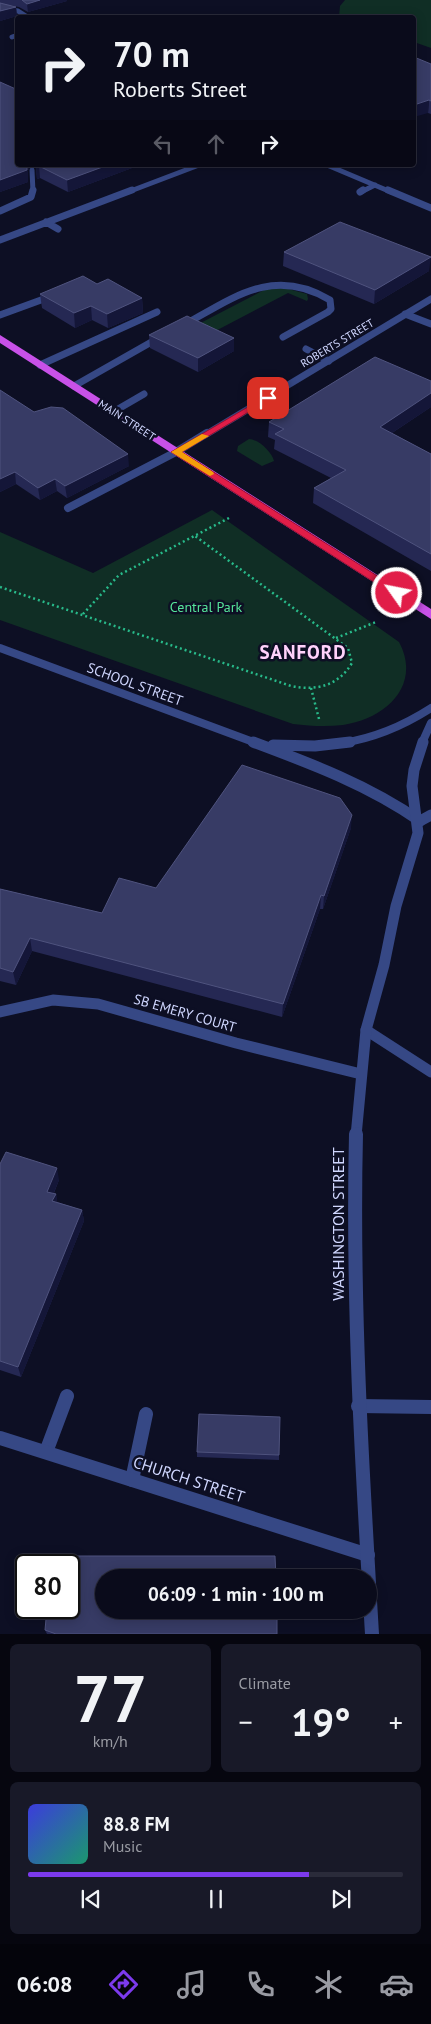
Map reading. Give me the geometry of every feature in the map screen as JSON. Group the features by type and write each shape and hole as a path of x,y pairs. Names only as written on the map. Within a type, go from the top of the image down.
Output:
{"highway":[{"name":"MAIN STREET","path":"0,338 431,615"}],"street":[{"path":"0,8 18,11 24,15"},
{"path":"0,240 194,167"},
{"path":"332,167 431,208"},
{"path":"0,211 31,197 34,189 32,170"},
{"path":"360,192 376,186"},
{"path":"46,222 58,229"},
{"path":"74,386 172,331 264,285 282,283 298,285 323,294 330,300 332,309 283,338"},
{"path":"0,315 58,293"},
{"name":"ROBERTS STREET","path":"68,508 176,452 431,299"},
{"path":"40,364 156,312"},
{"path":"405,314 431,324"},
{"path":"306,349 329,361"},
{"path":"113,412 144,394"},
{"name":"SCHOOL STREET","path":"0,648 261,744 356,782 390,800 420,821"},
{"name":"SCHOOL STREET","path":"261,744 309,748 366,741 397,730 416,720 431,708"},
{"name":"WASHINGTON STREET","path":"372,1634 358,1406 354,1224 356,1134 366,1030 420,821 412,787 420,749 431,723"},
{"path":"420,821 431,815"},
{"name":"SB EMERY COURT","path":"0,1012 53,1000 98,1004 236,1043 361,1074"},
{"path":"366,1030 431,1072"},
{"path":"46,1452 67,1396"},
{"path":"358,1406 431,1407"},
{"path":"132,1480 146,1414"},
{"name":"CHURCH STREET","path":"0,1438 368,1555"}],"path":[{"path":"83,614 119,575 229,518"},
{"path":"0,587 291,686 311,688 326,686 336,682 345,675 352,663 348,648 195,536"},
{"path":"335,638 376,622"},
{"path":"311,688 320,722"}],"green space":[{"path":"345,0 431,0 431,48 416,43 416,15 339,15 340,6"},
{"path":"281,287 307,294 308,299 307,301 288,293 204,337 187,330 264,290"},
{"path":"249,439 256,441 264,447 271,454 274,461 262,466 237,451 238,446"},
{"name":"Central Park","path":"212,510 399,642 405,658 406,672 403,686 386,707 373,716 343,725 293,724 0,620 0,532 93,573"}],"building":[{"path":"22,0 40,0 27,4"},
{"path":"0,3 16,7 0,11"},
{"path":"416,58 431,64 431,101 416,104"},
{"path":"0,82 15,89 15,167 27,167 27,170 0,180"},
{"path":"41,167 103,167 67,180"},
{"path":"340,222 431,257 375,290 284,252"},
{"path":"83,276 97,284 108,279 142,298 107,314 91,306 74,313 40,294"},
{"path":"187,316 234,338 198,358 149,335"},
{"path":"375,357 431,381 431,393 380,427 431,454 431,554 314,488 346,470 275,434 284,429 269,422"},
{"path":"0,390 34,412 51,407 63,408 128,454 65,486 55,479 38,488 15,472 0,479"},
{"path":"242,765 340,798 352,815 324,896 321,895 283,1004 30,938 13,972 0,968 0,889 102,913 119,878 156,888"},
{"path":"6,1152 57,1168 47,1192 56,1194 52,1201 82,1210 18,1367 0,1361 0,1164"},
{"path":"199,1414 280,1417 279,1455 197,1452"},
{"path":"80,1556 275,1556 276,1569 95,1569 95,1619 277,1619 277,1634 56,1634 45,1630 46,1619 80,1619"}],"slow traffic":[{"path":"205,436 176,452 210,474"}],"district":[{"name":"SANFORD","path":"303,652"}],"route":[{"path":"268,398 176,452 397,593"}]}
